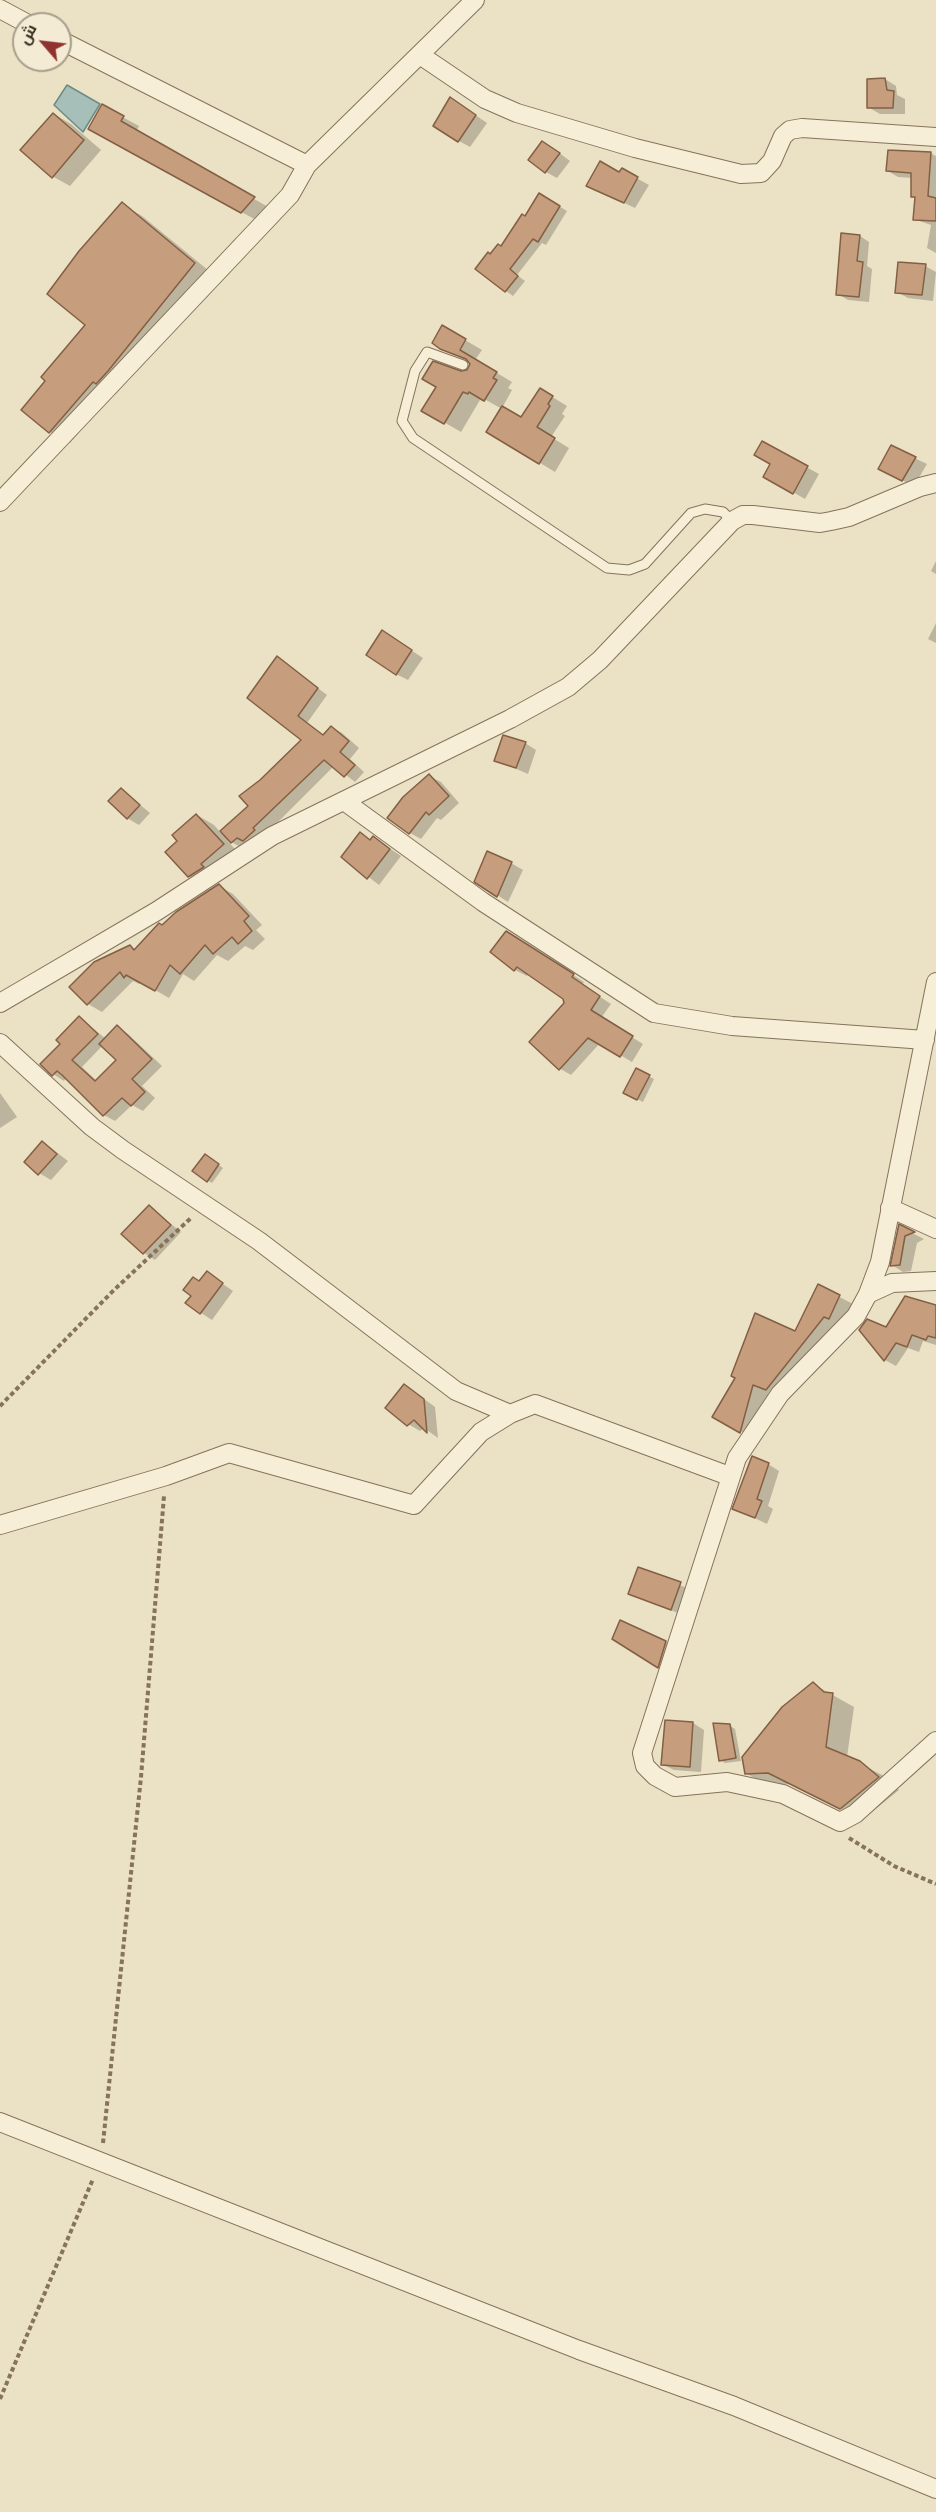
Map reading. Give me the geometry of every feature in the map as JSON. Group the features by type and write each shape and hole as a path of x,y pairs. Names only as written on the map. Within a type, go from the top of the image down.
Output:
{"street":[{"path":"0,502 290,195 307,165 475,0"},
{"path":"72,46 307,165"},
{"path":"420,55 485,99 517,113 635,148 741,174 761,173 772,160 783,136 790,130 802,128 936,136"},
{"path":"0,1003 157,911 272,836 528,710 568,687 600,660 732,521 743,515 820,523 849,518 920,487 936,483"},
{"path":"344,801 483,902 654,1013 732,1026 924,1041"},
{"path":"936,982 880,1262 868,1294 856,1316 780,1394 751,1434 729,1476 704,1568 642,1753 645,1766 655,1776 675,1787 727,1782 783,1794 840,1822 855,1814 936,1741"},
{"path":"0,1043 92,1127 259,1241 456,1391 510,1414"},
{"path":"890,1208 936,1229"},
{"path":"868,1294 892,1283 936,1281"},
{"path":"0,1525 166,1476 229,1453 414,1504 481,1432 510,1414 535,1404 729,1476"},
{"path":"0,2122 101,2160 179,2195 579,2350 734,2406 936,2489"}],"lane":[{"path":"463,365 427,352 415,371 402,421 413,438 607,568 630,570 645,564 691,513 705,510 723,512 732,521"}],"path":[{"path":"0,1406 114,1290 206,1205"},
{"path":"0,2399 101,2160 141,1777 166,1476"},
{"path":"840,1822 847,1837 894,1866 936,1884"}],"water":[{"path":"67,85 100,104 83,132 54,105"}],"building":[{"path":"885,78 887,90 894,91 893,108 867,108 867,79"},
{"path":"450,97 476,115 458,142 433,126"},
{"path":"102,104 124,116 121,121 255,197 241,213 88,129"},
{"path":"53,113 84,140 52,178 20,150"},
{"path":"542,141 560,153 545,173 528,160"},
{"path":"888,150 931,152 928,196 936,198 936,221 913,220 915,197 911,197 911,173 886,171"},
{"path":"600,161 619,172 622,168 638,177 624,203 586,186"},
{"path":"539,193 560,206 538,242 533,239 510,269 518,276 505,292 475,269 488,252 490,254 498,244 501,246 522,214 525,216"},
{"path":"122,202 195,263 108,371 96,384 93,382 49,433 21,410 45,381 41,377 85,325 47,294 79,251"},
{"path":"841,233 860,235 857,261 863,262 859,297 836,295"},
{"path":"898,262 926,264 922,295 895,293"},
{"path":"442,325 466,339 460,350 497,372 493,378 497,380 484,401 469,392 468,394 463,392 444,424 421,411 436,387 422,379 433,361 461,371 467,370 470,364 466,359 440,349 432,343"},
{"path":"540,388 553,396 548,404 550,406 537,427 555,438 539,464 486,432 502,406 521,417"},
{"path":"762,441 808,466 793,494 763,477 770,464 754,455"},
{"path":"891,445 916,457 902,481 878,469"},
{"path":"382,630 412,650 396,675 366,655"},
{"path":"277,656 318,688 298,716 323,735 331,726 349,741 340,752 355,765 344,777 324,760 253,828 255,830 243,841 237,838 231,843 220,831 248,806 239,796 260,780 301,740 247,698"},
{"path":"503,735 526,742 516,768 494,761"},
{"path":"429,774 449,796 429,815 426,812 409,834 387,818 403,797"},
{"path":"121,788 140,805 127,819 108,801"},
{"path":"196,814 224,844 201,864 204,867 188,877 165,852 177,841 172,835"},
{"path":"360,832 370,840 373,836 390,849 367,879 341,857"},
{"path":"487,851 512,862 497,897 474,882"},
{"path":"219,884 249,916 244,921 252,931 238,944 232,937 213,954 205,945 180,974 170,965 155,991 126,975 124,978 120,972 87,1005 69,987 94,962 130,945 134,950 159,923 162,925 176,912"},
{"path":"506,931 574,974 572,977 600,996 591,1010 633,1036 620,1057 588,1038 559,1070 529,1042 564,1003 563,999 517,967 514,971 490,952"},
{"path":"79,1016 98,1034 72,1060 95,1081 116,1060 99,1044 117,1025 152,1059 132,1079 145,1092 131,1106 122,1098 103,1116 62,1075 57,1071 52,1076 40,1064 60,1044 56,1040"},
{"path":"636,1068 650,1075 637,1100 623,1093"},
{"path":"42,1141 57,1154 38,1175 24,1162"},
{"path":"205,1154 219,1164 207,1182 192,1171"},
{"path":"149,1205 171,1225 143,1254 121,1234"},
{"path":"899,1224 915,1232 905,1236 900,1265 890,1266"},
{"path":"207,1271 223,1283 200,1314 185,1303 191,1296 183,1290 193,1277 199,1281"},
{"path":"818,1284 840,1295 829,1319 824,1317 766,1390 753,1385 740,1433 712,1417 735,1378 731,1376 755,1313 795,1331"},
{"path":"905,1296 936,1305 936,1338 928,1336 926,1340 912,1335 907,1347 896,1343 884,1361 859,1330 867,1319 886,1327"},
{"path":"404,1384 424,1399 427,1433 414,1420 407,1426 385,1408"},
{"path":"752,1456 769,1463 757,1499 762,1501 755,1518 732,1509"},
{"path":"638,1567 681,1582 671,1610 628,1594"},
{"path":"620,1620 666,1641 658,1668 612,1639"},
{"path":"813,1682 824,1692 833,1693 826,1747 860,1761 879,1777 840,1809 768,1773 745,1774 742,1757 782,1707"},
{"path":"665,1720 693,1722 690,1767 661,1765"},
{"path":"713,1723 730,1724 736,1758 719,1761"}]}
